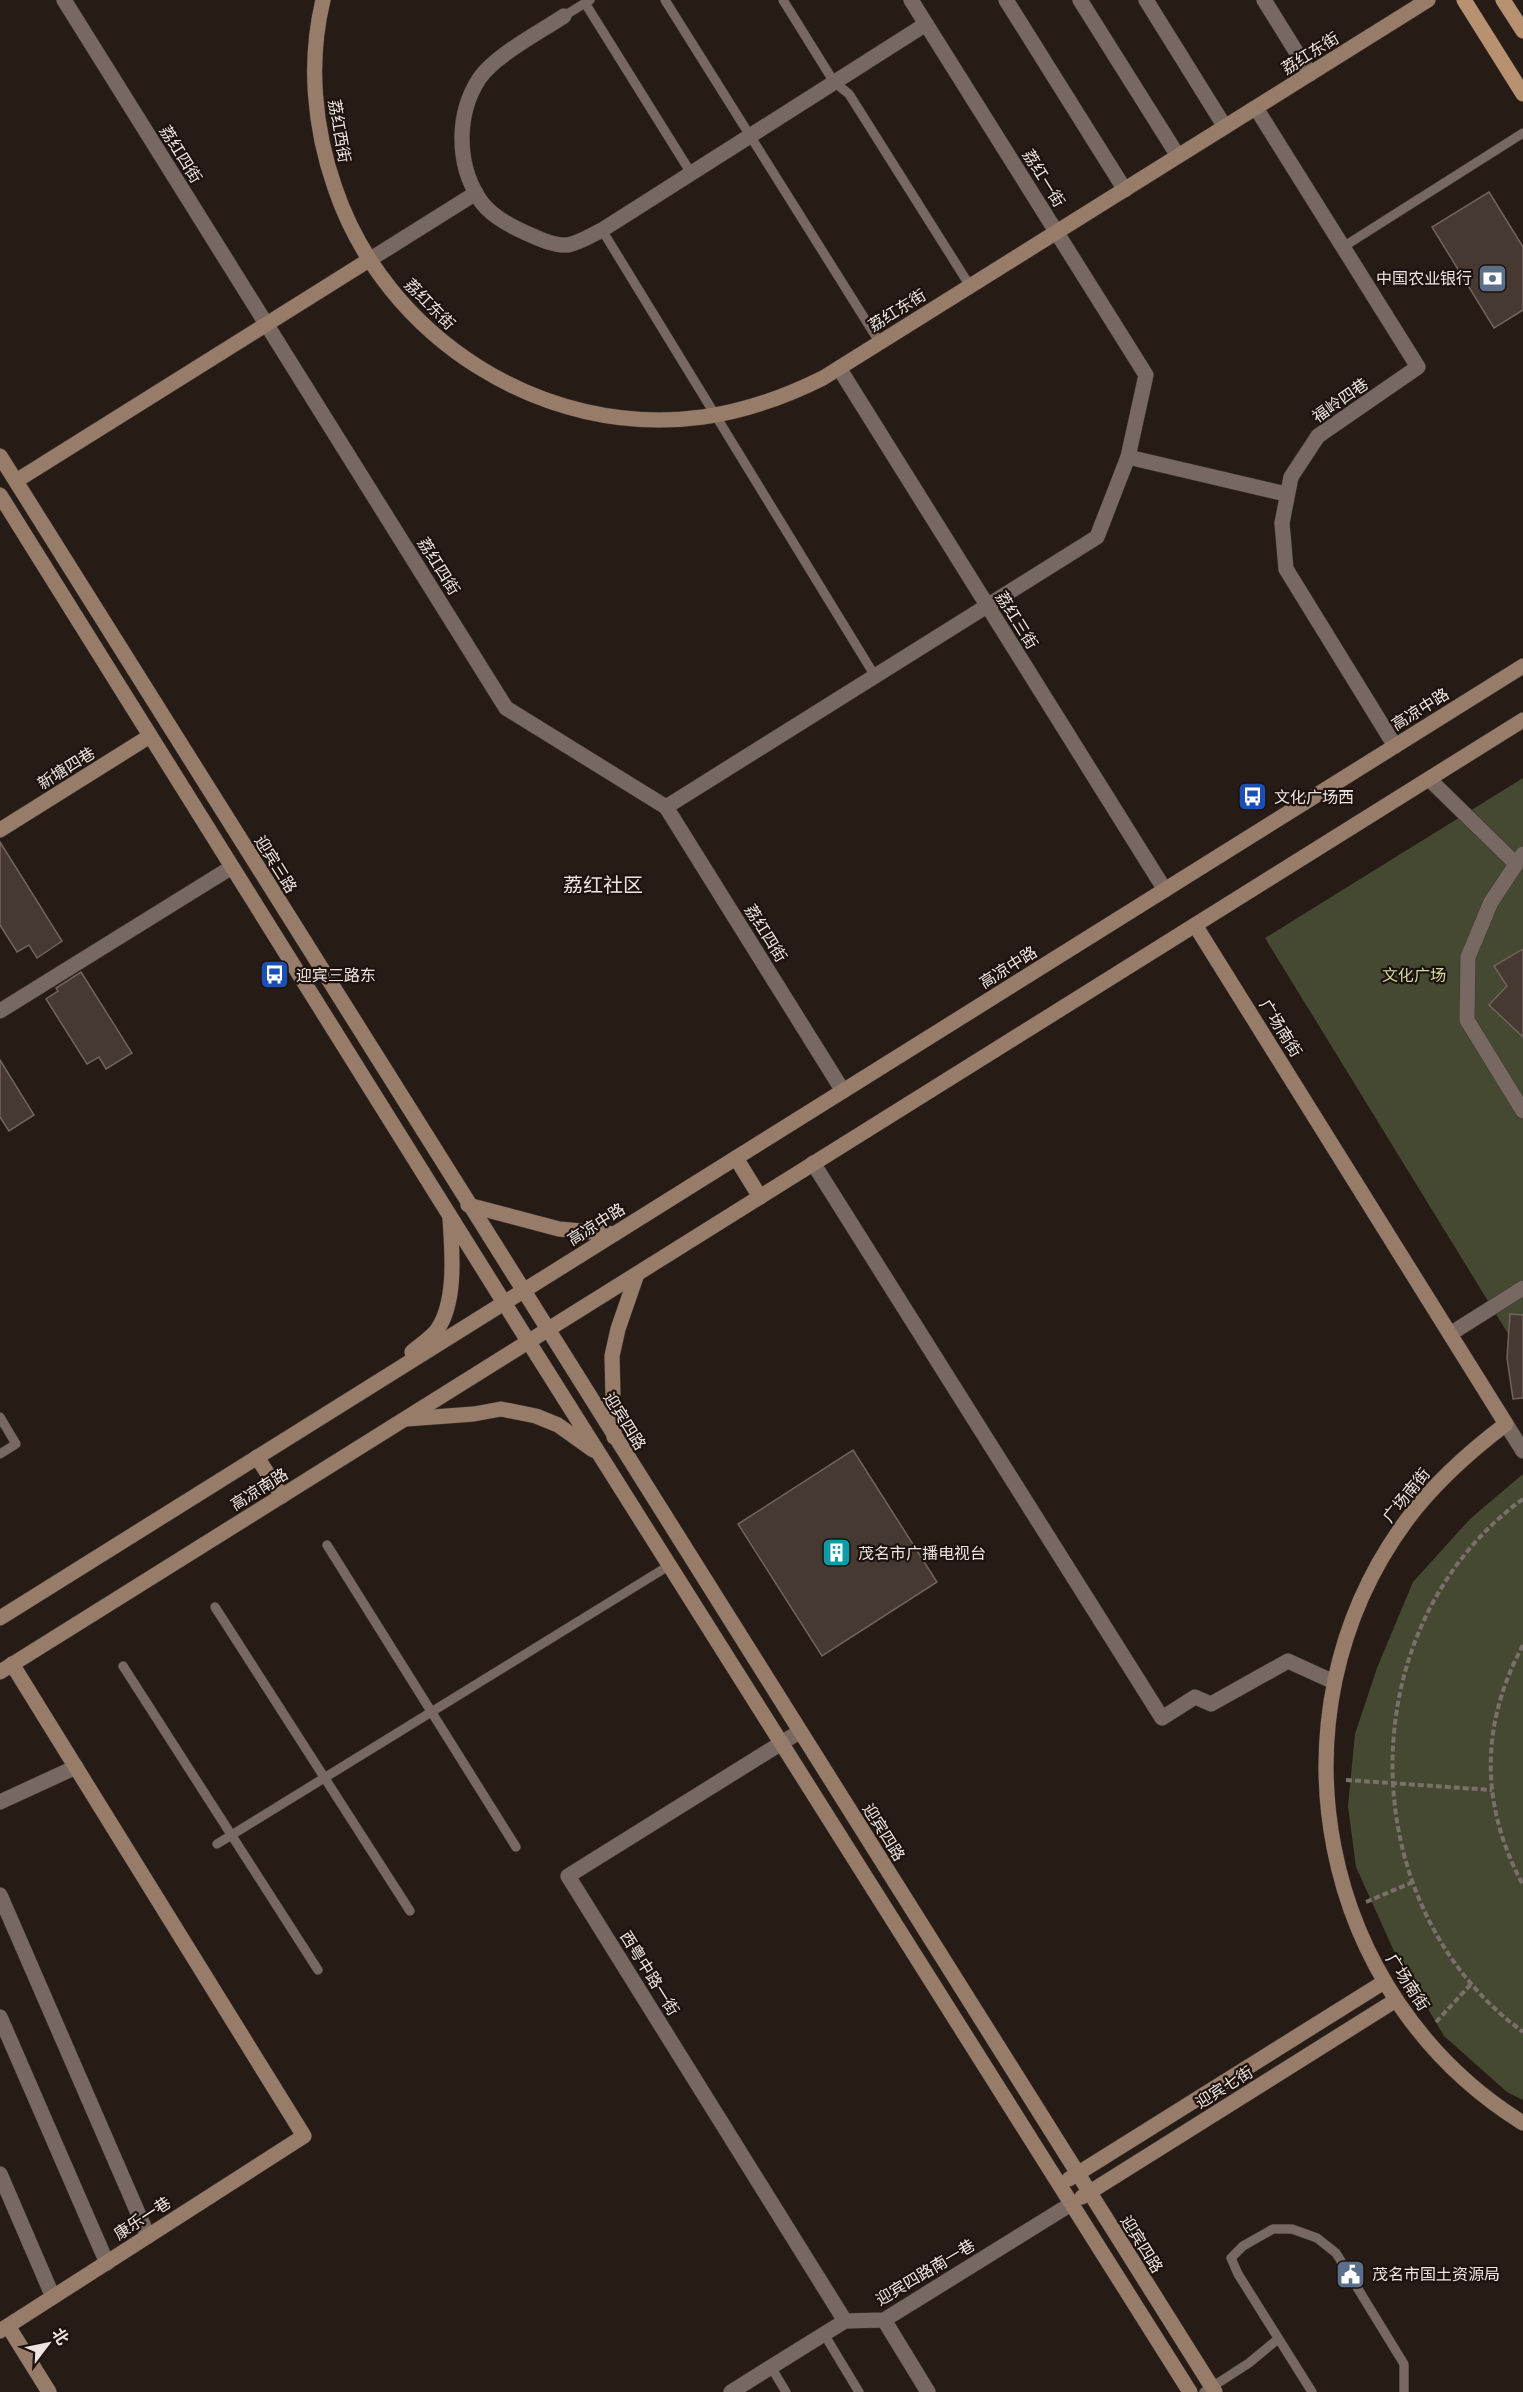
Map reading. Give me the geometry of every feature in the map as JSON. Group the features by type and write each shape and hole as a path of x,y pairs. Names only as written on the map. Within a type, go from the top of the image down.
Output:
{"main road":[{"name":"荔红西街","path":"323,0 316,41 315,74 321,139 339,202 369,260"},
{"name":"荔红东街","path":"369,260 388,287 432,334 458,354 513,387 543,399 605,415 669,419 715,415 764,403 794,392 880,343 1428,0"},
{"path":"1464,0 1523,94"},
{"path":"1503,0 1523,32"},
{"path":"16,481 369,260"},
{"name":"迎宾三路","path":"0,456 468,1205 513,1297 518,1325"},
{"name":"迎宾三路","path":"0,495 450,1215 513,1297"},
{"name":"高凉中路","path":"513,1297 1523,666"},
{"path":"537,1336 1523,720"},
{"name":"新塘四巷","path":"0,830 150,736"},
{"name":"广场南街","path":"1195,925 1506,1424 1452,1468 1427,1494 1405,1521 1369,1582 1354,1614 1334,1682 1328,1716 1326,1779 1329,1822 1335,1857 1350,1908 1384,1982 1424,2036 1473,2087 1523,2123"},
{"path":"736,1158 760,1197"},
{"path":"468,1205 559,1229 614,1234"},
{"path":"382,1379 437,1330 445,1310 453,1275 450,1215"},
{"path":"614,1437 612,1356 618,1329 637,1274"},
{"name":"迎宾四路","path":"513,1297 537,1336 600,1454 1190,2392"},
{"name":"高凉南路","path":"0,1618 513,1297"},
{"name":"迎宾四路","path":"518,1325 537,1336 614,1437 1089,2193 1210,2390"},
{"name":"高凉南路","path":"6,1668 537,1336"},
{"path":"403,1420 474,1414 501,1409 536,1416 558,1425 600,1454"},
{"path":"257,1457 282,1496"},
{"path":"6,1668 76,1767"},
{"name":"康乐一巷","path":"3,2326 53,2297 304,2136 76,1767"},
{"path":"1060,2185 1384,1982"},
{"name":"迎宾七街","path":"1071,2204 1396,2001"},
{"path":"3,2326 48,2392"}],"street":[{"name":"荔红四街","path":"64,0 506,708 666,807 843,1091"},
{"name":"荔红一街","path":"911,0 1146,375 1128,458"},
{"path":"1006,0 1125,190"},
{"path":"1080,0 1178,156"},
{"path":"1146,0 1225,127"},
{"path":"1264,0 1310,74"},
{"path":"564,16 496,61 481,76 469,96 463,116 462,150 476,193 502,221 554,244 569,244 602,230 926,24"},
{"name":"福岭四巷","path":"1256,108 1418,367 1318,436 1291,477 1282,523 1286,569 1395,746"},
{"path":"369,260 476,193"},
{"name":"荔红三街","path":"838,368 1165,890"},
{"path":"666,807 1097,537 1128,458 1286,494"},
{"path":"1429,779 1519,859 1491,902 1468,957 1467,1020 1523,1111"},
{"path":"0,1011 232,867"},
{"path":"813,1163 1162,1718 1195,1697 1211,1704 1288,1661 1334,1682"},
{"path":"1450,1334 1523,1288"},
{"path":"1506,1424 1523,1451"},
{"name":"西粤中路一街","path":"799,1732 568,1876 845,2321"},
{"path":"0,1802 76,1767"},
{"path":"0,1895 148,2236"},
{"path":"0,2017 107,2262"},
{"path":"0,2174 53,2297"},
{"name":"迎宾四路南一巷","path":"845,2321 884,2320 1071,2204"},
{"path":"884,2320 928,2392"},
{"path":"731,2392 845,2321"}],"lane":[{"path":"665,0 880,343"},
{"path":"783,0 834,82 849,94 970,286"},
{"path":"564,16 587,1 691,173"},
{"path":"1342,247 1523,133"},
{"path":"602,230 875,676"},
{"path":"0,1417 16,1444 0,1454"},
{"path":"327,1545 516,1847"},
{"path":"217,1844 670,1565"},
{"path":"215,1607 410,1911"},
{"path":"123,1666 318,1970"},
{"path":"1312,2392 1238,2274 1231,2258 1244,2246 1273,2229 1292,2229 1317,2238 1336,2253 1404,2364 1404,2392"},
{"path":"824,2334 859,2392"},
{"path":"1210,2390 1278,2340"},
{"path":"771,2367 786,2392"}],"path":[{"path":"1523,1498 1485,1531 1461,1559 1423,1621 1409,1655 1399,1690 1393,1727 1392,1784 1399,1837 1413,1882 1440,1939 1485,1998 1523,2032"},
{"path":"1523,1645 1503,1688 1496,1713 1491,1756 1492,1790 1503,1841 1523,1885"},
{"path":"1326,1779 1492,1790"},
{"path":"1350,1908 1413,1882"},
{"path":"1424,2036 1472,1983"}],"green space":[{"name":"文化广场","path":"1523,778 1523,1358 1265,938"},
{"path":"1523,1474 1523,2100 1507,2092 1444,2036 1393,1949 1356,1867 1348,1806 1355,1734 1377,1668 1413,1582 1470,1519"}],"building":[{"name":"中国农业银行","path":"1489,192 1523,247 1523,310 1494,328 1432,227"},
{"path":"0,842 62,941 37,958 29,945 17,952 0,925"},
{"path":"1523,949 1523,1037 1489,1005 1507,986 1494,966"},
{"path":"81,972 132,1053 106,1069 99,1057 87,1064 46,999 58,991 56,988"},
{"path":"0,1060 34,1115 9,1131 0,1117"},
{"path":"1510,1314 1523,1315 1523,1398 1513,1399 1507,1358"},
{"name":"茂名市广播电视台","path":"853,1450 937,1582 822,1656 738,1524"}],"place":[{"name":"中国农业银行","path":"1493,278"},
{"name":"文化广场西","path":"1253,797"},
{"name":"迎宾三路东","path":"275,975"},
{"name":"茂名市广播电视台","path":"837,1553"},
{"name":"茂名市国土资源局","path":"1351,2274"}],"district":[{"name":"荔红社区","path":"603,885"}]}
